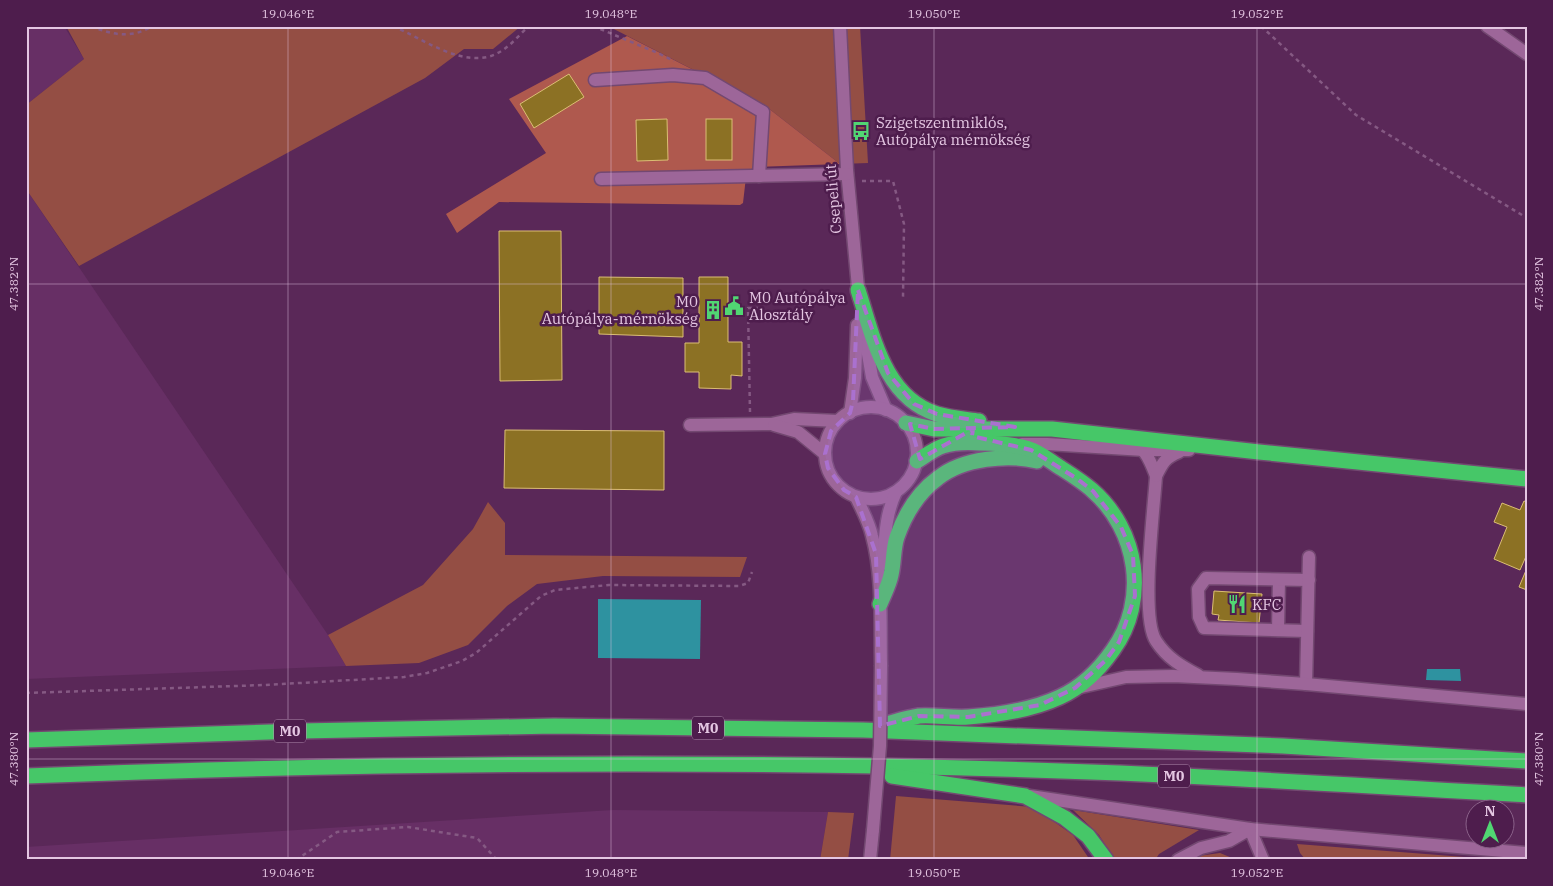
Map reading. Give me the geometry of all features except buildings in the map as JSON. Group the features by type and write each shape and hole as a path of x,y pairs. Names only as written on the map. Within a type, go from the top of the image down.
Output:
{"highway":[{"path":"858,290 888,373 897,388 914,404 937,414 1014,427"},
{"path":"906,423 934,429 1014,427 1052,429 1527,479"},
{"path":"863,730 919,716 968,717 1006,712 1040,705 1060,697 1090,678 1119,642 1130,617 1135,596 1132,555 1121,527 1093,491 1058,466 1031,450 1007,444 959,442 942,446 917,461"},
{"path":"880,604 891,575 896,539 906,516 917,498 938,477 962,466 992,458 1023,457 1058,466"},
{"name":"M0","path":"26,740 291,731 554,726 863,730 1283,746 1527,761"},
{"name":"M0","path":"26,776 162,771 503,764 821,766 1119,773 1527,795"},
{"path":"821,766 1025,796 1065,818 1088,836 1106,860"}],"street":[{"name":"Csepeli út","path":"840,26 848,178 858,290 872,377 886,410"},
{"path":"1487,26 1527,54"},
{"path":"595,80 673,75 704,78 750,103 764,112 759,176"},
{"path":"601,180 759,176 848,178"},
{"name":"Csepeli út","path":"850,413 855,378 858,290"},
{"path":"874,407 886,410 897,415 906,423 913,434 917,447 917,461 913,473 906,484 896,492 883,498 856,497 844,490 834,480 828,468 825,454 829,436 838,421 850,413 862,408 874,407"},
{"path":"690,425 771,424 794,419 838,421"},
{"path":"771,424 798,432 825,454"},
{"path":"1118,436 1137,443 1144,450 1156,476"},
{"path":"1007,444 1047,444 1144,450 1260,452"},
{"path":"1185,450 1168,457 1162,463 1156,476 1148,598 1150,624 1155,640 1175,663 1202,677"},
{"path":"880,604 886,526 890,504 896,492"},
{"path":"856,497 867,519 876,554 880,604 880,746 870,860"},
{"path":"1306,684 1309,557"},
{"path":"1307,631 1204,628 1199,617 1198,589 1206,578 1309,580"},
{"path":"1278,630 1279,580"},
{"path":"1075,688 1126,678 1150,676 1202,677 1306,684 1527,704"},
{"path":"1025,796 1250,829 1488,855 1527,853"},
{"path":"1178,860 1201,848 1229,841 1250,829"},
{"path":"1250,829 1263,860"}],"path":[{"path":"91,26 106,32 122,35 134,34 152,26"},
{"path":"394,26 454,54 473,59 498,53 529,26"},
{"path":"593,26 675,62"},
{"path":"1262,26 1356,115 1527,218"},
{"path":"848,178 893,181 904,224 903,298"},
{"path":"756,424 750,410 748,308 758,308"},
{"path":"26,692 265,685 404,677 427,673 462,661 476,653 540,596 555,590 609,585 739,586 748,583 752,572"},
{"path":"296,860 337,832 408,827 477,838 497,860"}],"highlighted area":[{"path":"858,290 888,373 914,404 937,414 1015,427 934,429 910,424 920,459 973,429 972,436 1031,450 1076,478 1093,491 1121,527 1133,555 1135,596 1119,642 1106,660 1075,688 1040,705 968,717 919,716 880,726 876,554 856,497 844,490 828,468 825,454 831,431 850,413 853,401"}],"shaded area":[{"path":"26,26 64,26 84,59 26,105"},
{"path":"66,26 521,26 493,49 464,49 425,78 79,266 26,189 26,105 84,59"},
{"path":"608,26 860,26 868,163 840,164 768,108"},
{"path":"627,36 768,108 840,164 753,167 746,177 743,203 740,205 499,202 457,233 446,214 546,153 509,99"},
{"path":"26,189 328,635 346,666 26,679"},
{"path":"488,502 505,523 505,555 747,557 740,577 603,576 537,584 507,606 468,645 419,663 346,666 328,635 423,585 473,529"},
{"path":"598,599 701,600 700,659 598,658"},
{"path":"1427,669 1460,669 1461,681 1426,680"},
{"path":"896,796 1033,807 1073,835 1090,860 890,860"},
{"path":"613,810 828,812 820,860 26,860 26,847"},
{"path":"1073,810 1199,830 1159,854 1155,860 1115,860 1099,835"},
{"path":"828,812 854,813 848,860 820,860"},
{"path":"1297,844 1477,858 1477,860 1306,860 1300,853"},
{"path":"1220,853 1237,860 1191,860 1198,856"}],"place":[{"name":"Szigetszentmiklós, Autópálya mérnökség","path":"861,131"},
{"name":"M0 Autópálya Alosztály","path":"734,306"},
{"name":"M0 Autópálya-mérnökség","path":"713,310"},
{"name":"KFC","path":"1237,604"}]}
